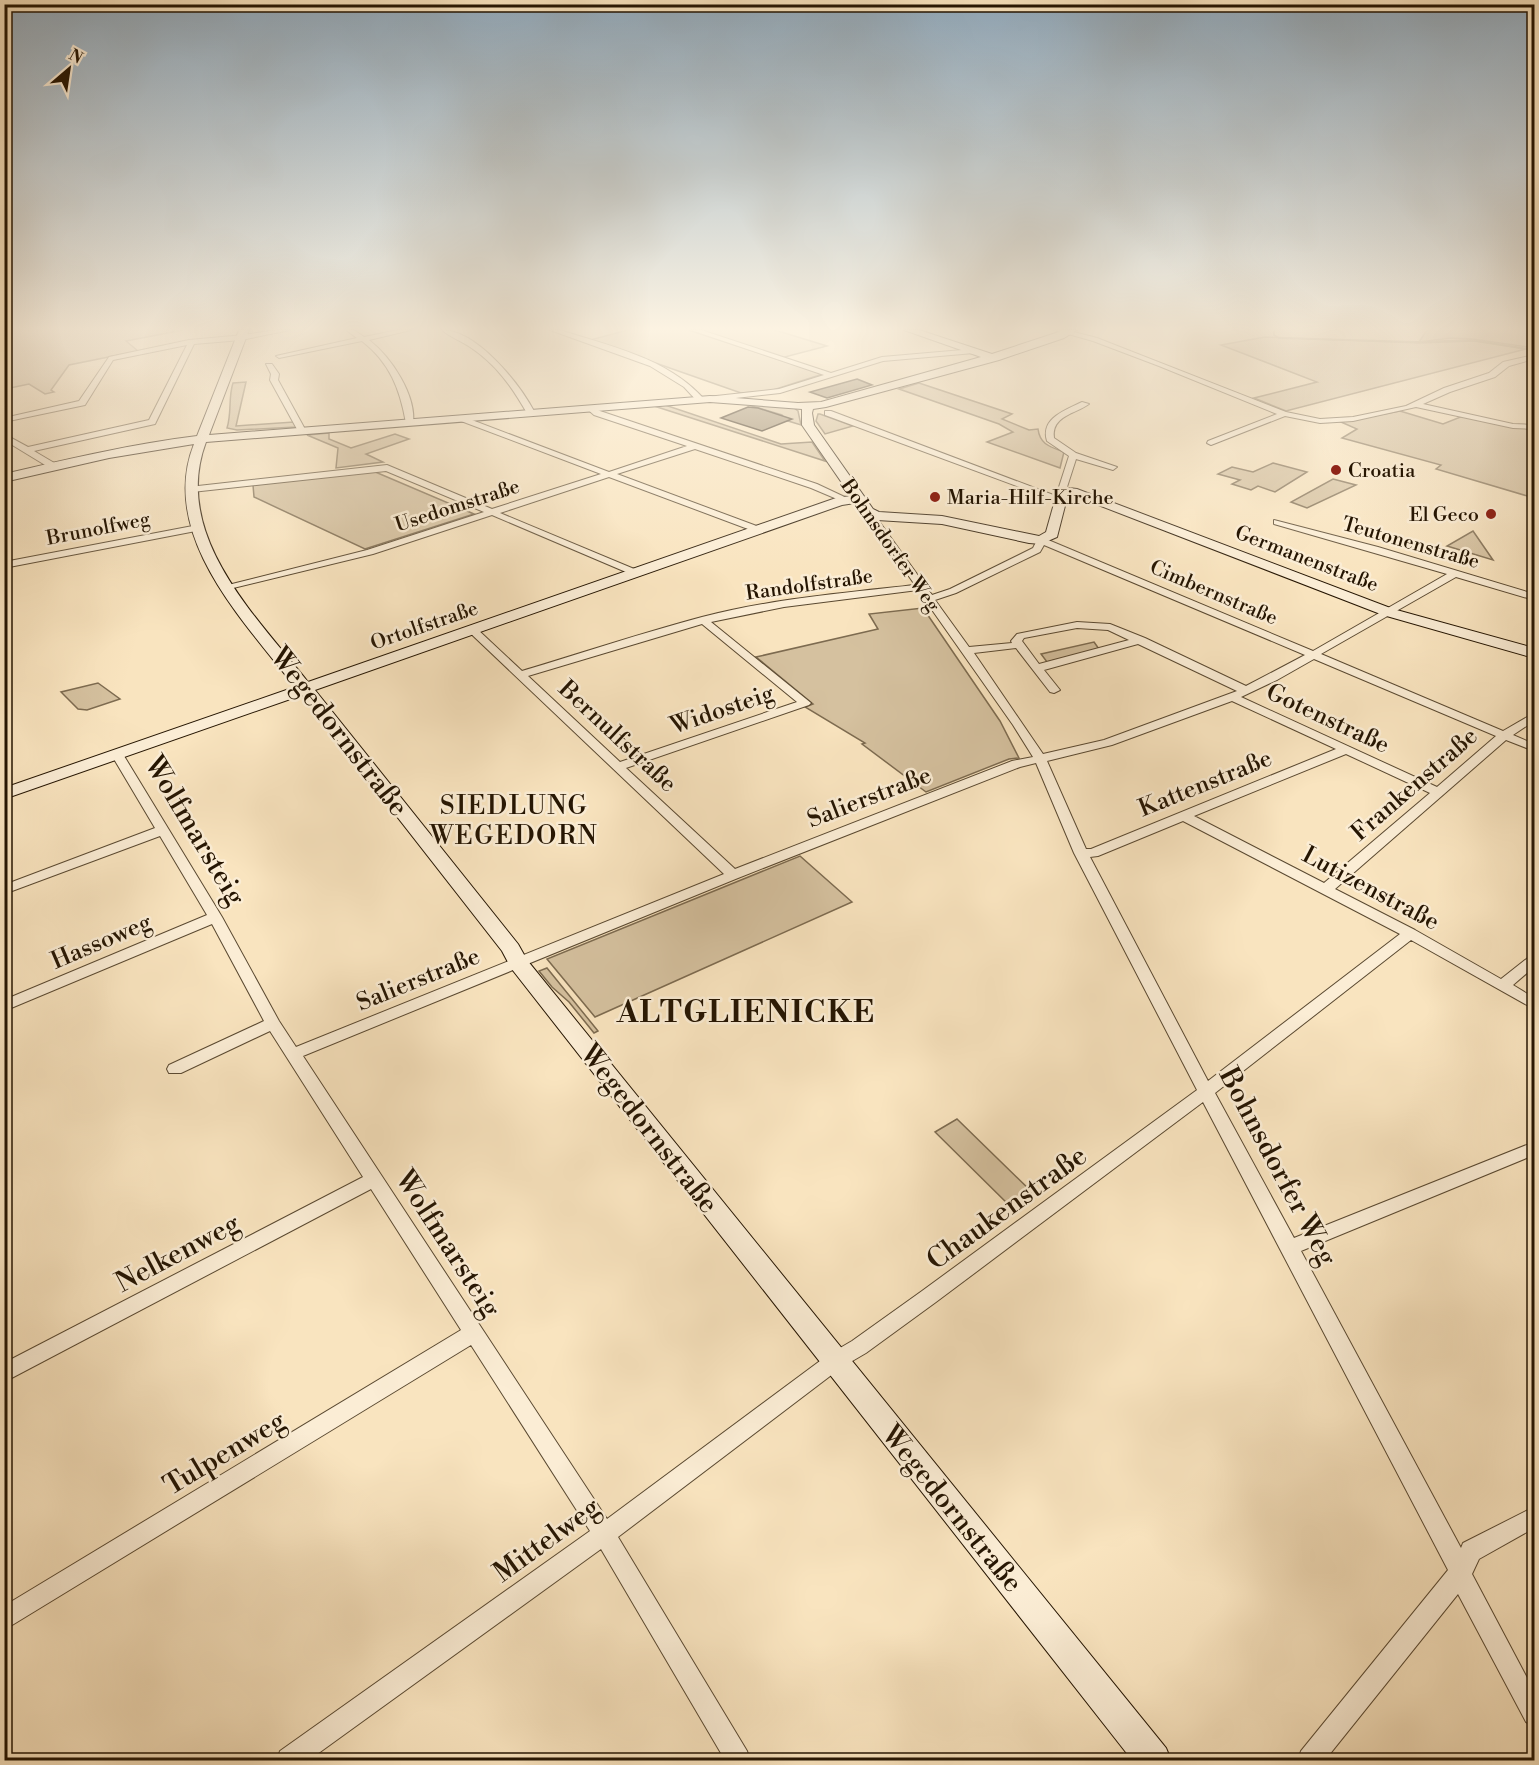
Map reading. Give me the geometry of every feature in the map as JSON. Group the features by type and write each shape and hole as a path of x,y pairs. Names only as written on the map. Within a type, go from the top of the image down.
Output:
{"street":[{"path":"4,420 39,412"},
{"path":"28,450 152,422 157,412"},
{"name":"Wegedornstraße","path":"216,412 208,437 193,462 192,489 198,528 207,555 225,587 511,949 518,963 1154,1761"},
{"path":"291,412 300,431"},
{"path":"408,412 410,423"},
{"path":"4,478 142,443 538,412"},
{"path":"596,412 853,500"},
{"name":"Bohnsdorfer Weg","path":"806,412 808,426 853,500 868,512 1019,725 1040,759 1081,853 1534,1714"},
{"path":"1069,412 1055,420 1048,429 1052,441 1073,454 1113,467"},
{"path":"1280,412 1309,420 1334,421 1385,412"},
{"path":"1450,412 1513,426 1534,427"},
{"path":"828,413 1045,493 1064,492"},
{"path":"1211,443 1284,414"},
{"path":"464,419 759,530"},
{"path":"4,436 53,466"},
{"name":"Usedomstraße","path":"225,587 370,552 696,446"},
{"path":"928,599 953,591 1037,550 1041,540 1052,534 1073,454"},
{"path":"192,489 383,467 636,573"},
{"name":"Germanenstraße","path":"1064,492 1091,498 1388,612 1534,653"},
{"name":"Ortolfstraße","path":"4,794 759,530 853,500"},
{"name":"Cimbernstraße","path":"868,512 881,517 942,520 1041,540 1534,748"},
{"name":"Teutonenstraße","path":"1277,522 1534,597"},
{"name":"Brunolfweg","path":"4,565 198,528"},
{"name":"Salierstraße","path":"293,1054 733,875 1017,764 1108,743 1247,691 1455,573"},
{"name":"Randolfstraße","path":"520,675 704,620 787,603 920,587"},
{"name":"Widosteig","path":"618,767 805,703 704,620"},
{"path":"1054,690 1016,641 1021,636 1086,624 1110,627 1247,691"},
{"name":"Bernulfstraße","path":"472,630 733,875"},
{"path":"1038,668 1141,640"},
{"path":"966,651 1018,645"},
{"name":"Gotenstraße","path":"1232,697 1440,793"},
{"name":"Frankenstraße","path":"1326,889 1505,735 1534,716"},
{"name":"Kattenstraße","path":"1081,853 1093,853 1345,750"},
{"name":"Wolfmarsteig","path":"117,754 215,918 273,1023 603,1534 738,1761"},
{"name":"Lutizenstraße","path":"1184,816 1410,933 1534,1005"},
{"path":"4,890 163,830"},
{"name":"Hassoweg","path":"4,1006 215,918"},
{"path":"1206,1093 1410,933"},
{"path":"1502,986 1534,960"},
{"path":"175,1069 273,1023"},
{"name":"Chaukenstraße","path":"835,1361 859,1347 1025,1228 1206,1093"},
{"path":"1288,1247 1305,1243 1534,1148"},
{"name":"Nelkenweg","path":"4,1374 374,1179"},
{"name":"Tulpenweg","path":"4,1619 472,1333"},
{"name":"Mittelweg","path":"289,1761 603,1534 835,1361"},
{"path":"1310,1761 1461,1572 1472,1551 1534,1517"}],"shaded area":[{"path":"229,412 239,412 236,426 294,422 296,427 237,430 227,428"},
{"path":"674,412 687,412 781,444 812,442 825,461"},
{"path":"773,412 798,412 801,425 785,420 782,415"},
{"path":"966,412 1007,412 1012,414 1002,419 1029,430 1038,429 1044,442 1064,452 1060,468 987,442 1013,432 999,424"},
{"path":"1405,412 1443,424 1463,416 1507,426 1534,428 1534,498 1436,469 1441,465 1342,438 1357,429 1341,422"},
{"path":"818,414 853,426 825,434 816,421"},
{"path":"329,433 329,439 351,448 395,434 409,439 366,454 383,462 336,468 338,448 307,435"},
{"path":"1273,463 1307,472 1275,492 1258,486 1251,490 1232,484 1240,480 1218,474 1232,467 1253,472"},
{"path":"373,471 474,514 365,549 254,497 253,485"},
{"path":"1333,479 1356,485 1307,508 1291,502"},
{"path":"1473,531 1493,560 1447,546"},
{"path":"923,608 1000,721 1019,758 1009,759 926,792 862,744 865,743 805,707 813,704 756,657 878,629 869,614"},
{"path":"1094,642 1099,649 1047,662 1041,654"},
{"path":"98,683 120,699 87,710 78,709 61,692"},
{"path":"800,856 852,902 595,1017 547,959"},
{"path":"547,968 598,1031 594,1033 569,1002 539,971"},
{"path":"957,1119 1035,1195 1014,1210 935,1132"}],"building":[{"path":"735,412 771,412 792,419 762,431 721,418"}],"place":[{"name":"Croatia","path":"1336,470"},
{"name":"Maria-Hilf-Kirche","path":"935,497"},
{"name":"El Geco","path":"1491,514"}],"district":[{"name":"SIEDLUNG WEGEDORN","path":"514,820"},
{"name":"ALTGLIENICKE","path":"746,1012"}]}
